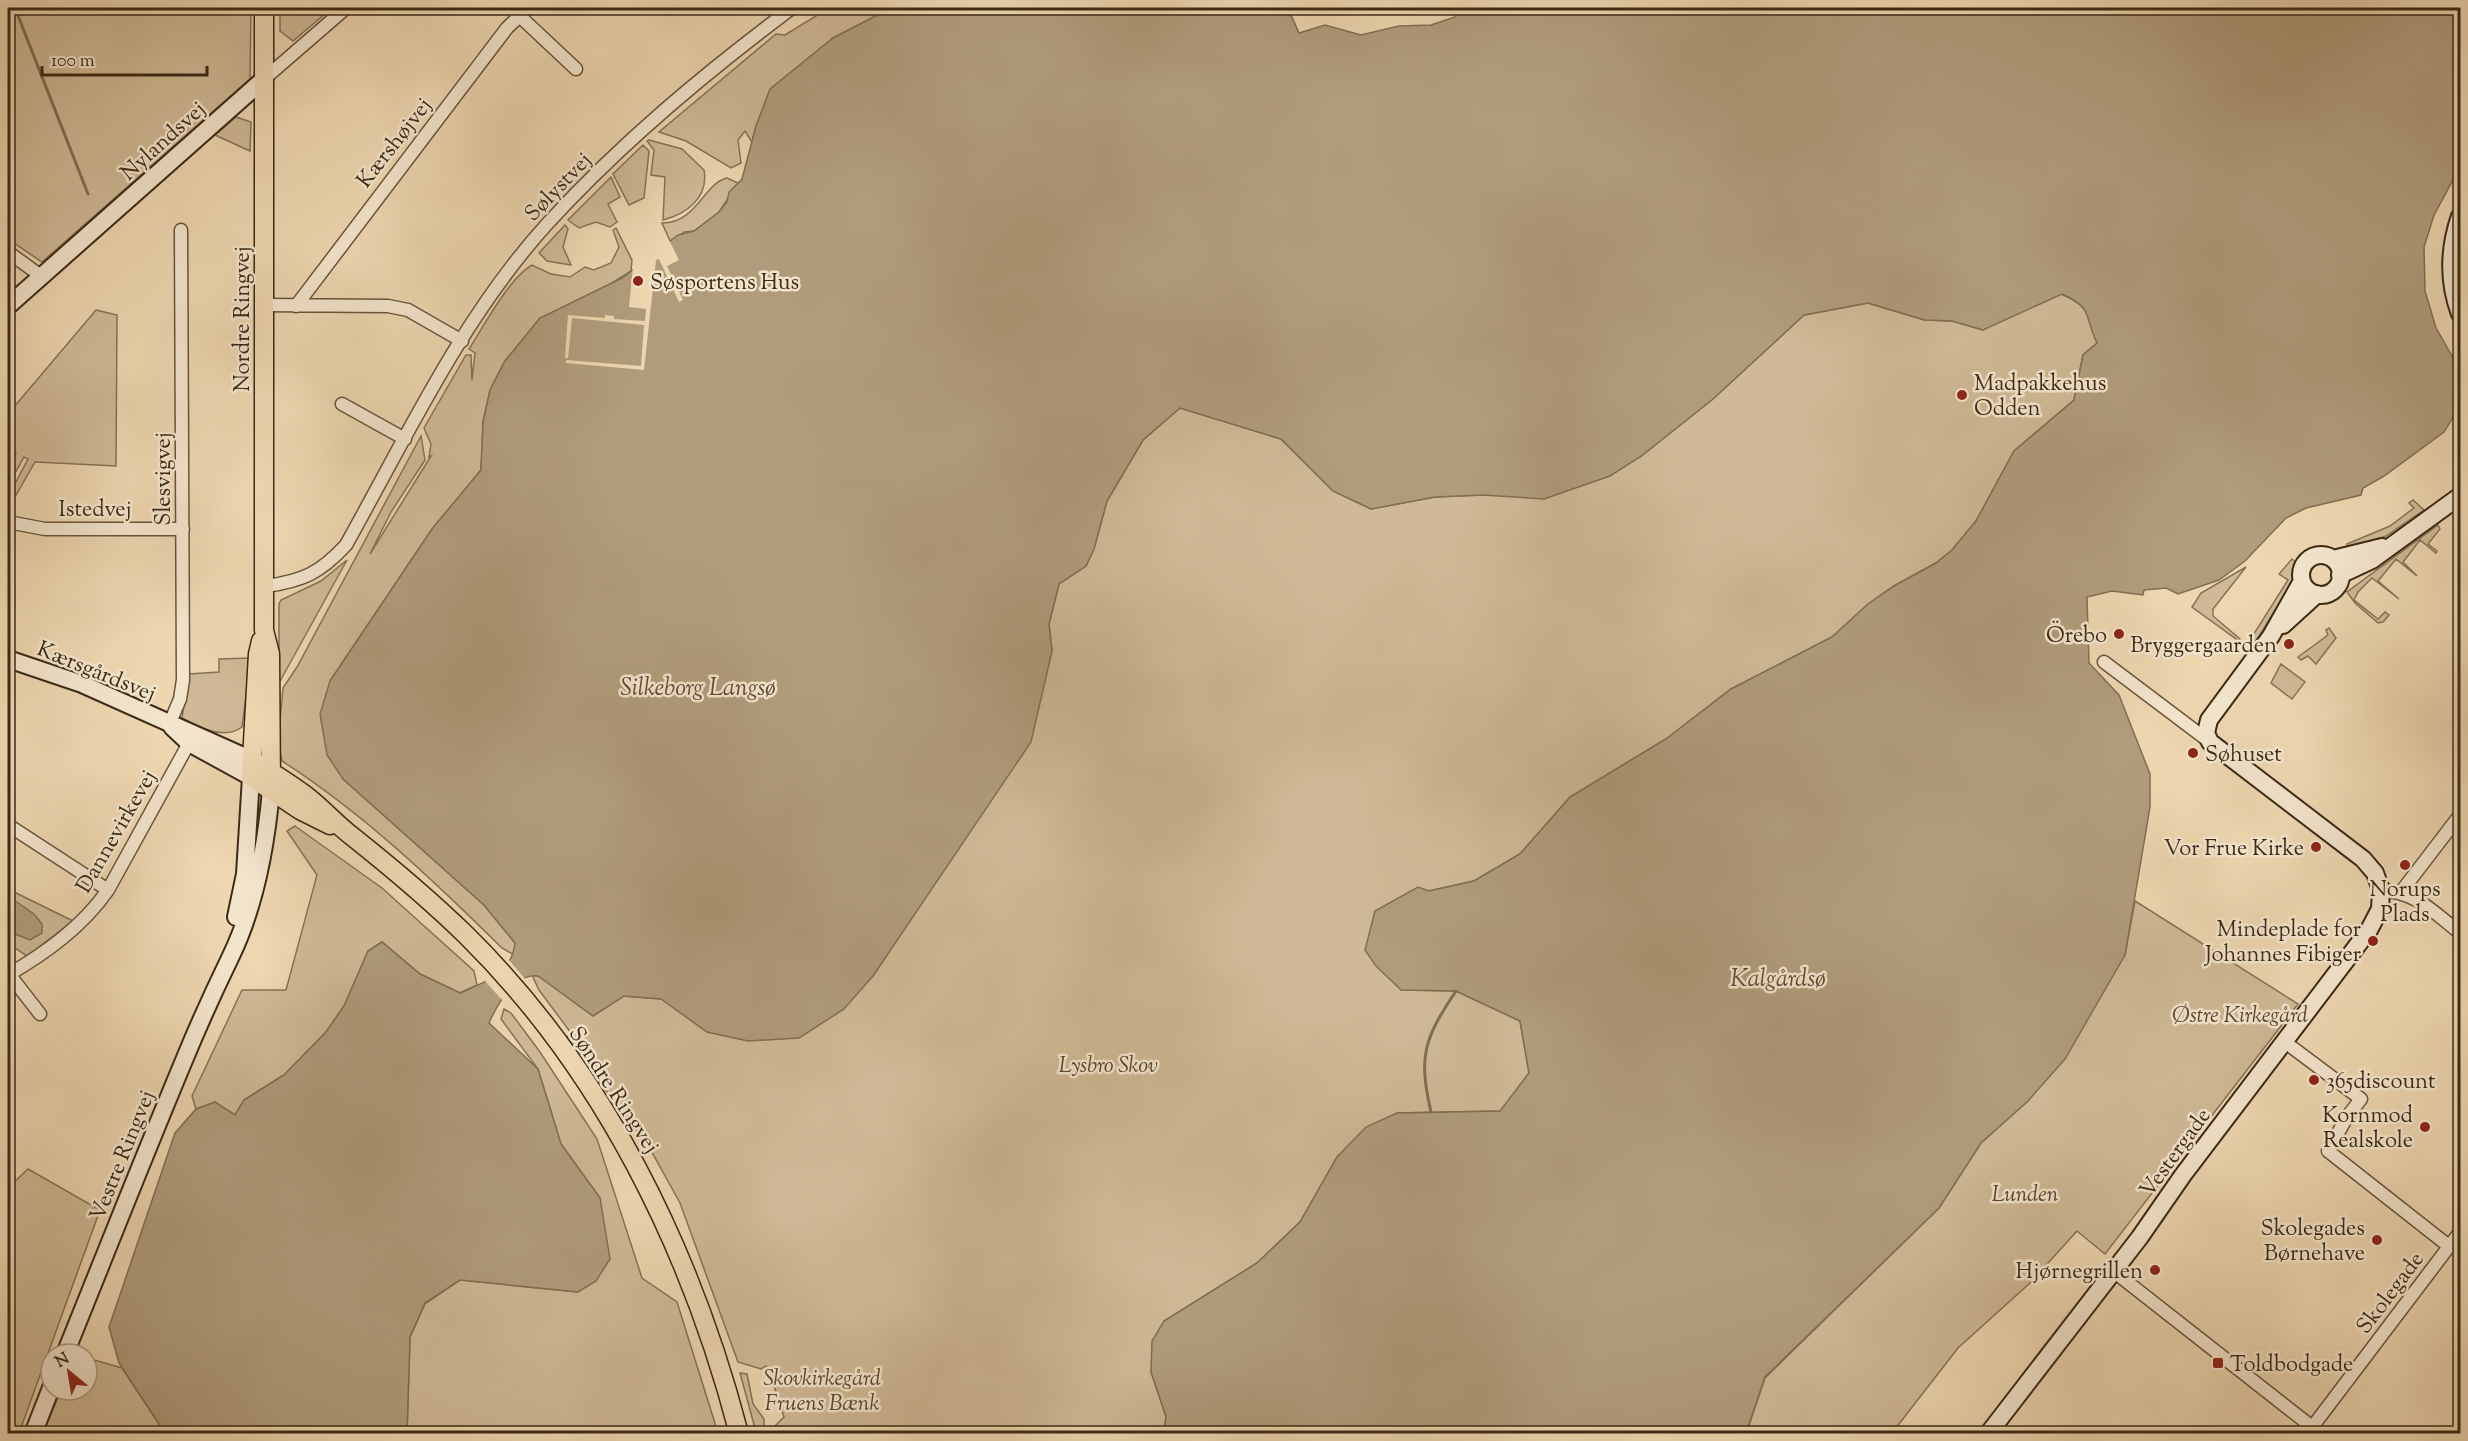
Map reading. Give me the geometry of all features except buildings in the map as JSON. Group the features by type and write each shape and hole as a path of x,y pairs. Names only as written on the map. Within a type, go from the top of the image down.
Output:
{"main road":[{"name":"Nordre Ringvej","path":"261,775 258,654 264,630 266,586 264,8"},
{"name":"Nordre Ringvej","path":"261,775 270,654 264,630"},
{"name":"Søndre Ringvej","path":"261,775 300,810 351,836 442,912 522,999 594,1096 648,1187 675,1244 712,1340 739,1434"}],"street":[{"name":"Nylandsvej","path":"8,306 346,8"},
{"name":"Sølystvej","path":"266,586 296,582 331,561 346,545 462,341 516,263 548,224 640,131 724,59 792,8"},
{"path":"520,10 576,69"},
{"name":"Kærshøjvej","path":"296,306 520,10"},
{"path":"2460,216 2453,245 2451,270 2460,314"},
{"name":"Slesvigvej","path":"169,725 180,699 183,680 181,230"},
{"path":"8,252 42,276"},
{"path":"264,305 388,306 408,310 462,341"},
{"path":"342,404 405,439"},
{"path":"2340,574 2372,560 2458,497"},
{"name":"Istedvej","path":"8,522 45,529 183,529"},
{"path":"2210,742 2206,734 2209,720 2271,636 2302,581 2302,569 2309,559 2321,555 2333,559 2391,544"},
{"path":"2302,581 2308,590 2317,594 2329,593 2335,589 2340,574 2333,559"},
{"path":"2271,636 2317,594"},
{"name":"Kærsgårdsvej","path":"8,659 82,684 169,725 195,732 261,775"},
{"path":"2104,662 2363,859 2374,873 2381,890 2402,892 2414,897 2460,933"},
{"name":"Kærsgårdsvej","path":"169,725 189,743 261,775"},
{"name":"Dannevirkevej","path":"40,1014 8,975 80,926 108,890 189,743"},
{"name":"Vestre Ringvej","path":"221,974 231,958 253,893 268,827 261,775"},
{"name":"Vestre Ringvej","path":"70,1342 221,974 245,874 261,775"},
{"path":"2402,892 2460,815"},
{"path":"8,825 108,890"},
{"name":"Vestergade","path":"1988,1434 2369,930 2380,909 2381,890"},
{"path":"2285,1042 2361,1099 2347,1117 2328,1151 2450,1246"},
{"name":"Skolegade","path":"2314,1431 2460,1232"},
{"path":"2112,1270 2314,1431"},
{"path":"33,1434 46,1402"}],"green space":[{"path":"8,8 251,8 250,79 42,262 8,239"},
{"path":"280,8 332,8 293,41 280,31"},
{"path":"829,8 891,8 833,38 756,126 752,142 745,131 738,140 741,163 731,168 686,141 659,132 776,34 785,35"},
{"path":"236,117 251,122 250,151 215,135"},
{"path":"647,141 682,149 704,170 705,180 699,197 680,214 663,220 665,177 651,175 654,150"},
{"path":"643,145 649,151 644,198 629,205 613,174"},
{"path":"611,177 620,197 608,204 617,222 610,227 596,222 579,228 568,220"},
{"path":"727,178 738,183 719,212 694,231 684,232 671,243 662,223 684,217 712,187"},
{"path":"565,225 568,229 563,247 571,265 547,261 539,253"},
{"path":"616,228 632,260 631,271 598,292 540,318 505,361 490,390 483,422 481,470 432,529 330,681 343,779 484,905 515,943 514,955 502,948 424,873 369,825 282,761 278,742 283,688 297,667 421,436 425,460 391,512 370,554 431,456 429,457 431,444 424,428 466,355 471,355 472,380 475,353 469,349 506,291 523,271 532,265 551,274 570,277 585,267 594,270 611,263 619,247 613,230"},
{"name":"Lysbro Skov","path":"2061,294 2084,309 2098,343 2083,355 2074,400 2014,451 1976,521 1952,550 1936,563 1894,586 1868,604 1832,637 1731,689 1666,739 1570,797 1520,854 1474,881 1429,891 1401,990 1456,991 1520,1021 1529,1073 1501,1111 1397,1113 1337,1157 1300,1222 1257,1263 1164,1321 1151,1372 1166,1417 1164,1433 768,1433 784,1417 771,1377 773,1374 766,1366 761,1369 738,1362 680,1203 649,1147 566,1038 571,1033 539,990 532,975 624,996 661,999 873,976 928,891 1052,651 1049,624 1059,584 1086,566 1094,549 1107,501 1143,440 1180,408 1281,439 1333,491 1371,509 1435,497 1483,495 1640,457 1713,399 1804,315 1868,303 1924,320 1952,321 1983,330 2025,306"},
{"path":"96,310 117,315 116,466 35,462 8,509 8,497 28,459 24,457 8,486 8,471 16,453 8,449 8,414"},
{"path":"2413,500 2424,510 2386,536 2348,549 2347,544 2390,526 2414,508 2409,503"},
{"path":"2438,525 2440,529 2428,544 2437,551 2436,553 2420,540 2403,562 2417,576 2396,559 2378,581 2399,599 2372,578 2358,592 2354,600 2378,619 2385,612 2389,615 2383,622 2378,623 2355,603 2347,592"},
{"path":"2292,559 2296,562 2294,579 2255,643 2250,640 2288,580 2279,574"},
{"path":"347,560 279,683 279,604 281,600 321,581"},
{"path":"2246,567 2213,609 2213,616 2240,639 2239,641 2192,607 2201,593"},
{"path":"2329,628 2336,638 2316,664 2308,656 2301,660 2298,657 2328,635 2326,630"},
{"path":"251,658 242,727 235,731 220,733 204,729 182,718 189,674 219,672 219,659"},
{"path":"2281,664 2305,682 2292,699 2271,683"},
{"path":"295,826 382,888 474,971 477,985 460,993 420,974 382,942 368,951 344,1006 326,1032 284,1075 244,1100 235,1115 215,1102 196,1109 192,1096 242,990 286,990 317,875 287,831"},
{"path":"8,889 73,921 27,956 8,943"},
{"name":"Lunden","path":"2135,901 2298,1004 2105,1254 2077,1231 2030,1283 1958,1348 1892,1433 1746,1434 1765,1378 1939,1208 1981,1143 2028,1101 2125,955"},
{"path":"504,1009 511,1013 540,1052 597,1139 642,1278 677,1302 718,1433 407,1434 410,1337 425,1304 460,1280 578,1292 600,1198 561,1144 538,1069 501,1019"},
{"path":"28,1169 100,1210 52,1342 39,1342 39,1378 19,1433 8,1430 8,1188"},
{"path":"99,1361 122,1368 165,1433 43,1434 56,1402 99,1402"},
{"path":"740,1373 747,1374 753,1404 764,1419 764,1426 756,1432"}],"water":[{"name":"Silkeborg Langsø","path":"891,8 914,10 958,8 965,10 970,8 1279,8 1292,17 1299,33 1325,25 1361,35 1399,26 1431,25 1455,17 1458,8 2460,8 2460,167 2434,215 2424,247 2425,291 2436,328 2456,363 2458,391 2454,416 2444,432 2384,476 2363,488 2361,495 2306,508 2286,518 2245,561 2219,580 2178,594 2166,588 2144,590 2143,595 2112,591 2087,597 2089,663 2119,695 2150,774 2150,807 2125,955 2065,1059 2028,1101 1981,1143 1939,1208 1765,1377 1746,1433 1164,1433 1166,1416 1151,1372 1152,1341 1164,1321 1257,1263 1300,1222 1337,1157 1366,1127 1397,1113 1500,1111 1529,1073 1520,1021 1456,991 1401,990 1376,966 1365,950 1375,911 1418,887 1429,891 1474,881 1520,854 1570,797 1666,739 1731,689 1832,637 1868,604 1894,586 1936,563 1952,550 1976,521 2014,451 2074,400 2083,355 2097,343 2084,309 2062,294 1983,330 1952,321 1925,320 1868,303 1804,315 1713,399 1640,457 1610,476 1544,499 1483,495 1435,497 1371,509 1333,491 1281,439 1180,408 1143,440 1107,501 1094,549 1086,566 1059,584 1049,624 1052,651 1031,742 873,976 844,1009 799,1038 748,1041 707,1032 661,999 624,996 593,1016 538,976 529,976 521,980 502,999 489,1023 538,1069 561,1144 600,1198 610,1259 596,1281 578,1292 460,1280 425,1303 410,1337 407,1433 165,1433 119,1363 109,1327 175,1133 196,1109 215,1102 235,1115 244,1100 284,1075 326,1032 344,1006 368,951 382,942 420,974 460,993 495,976 508,963 513,954 515,943 484,905 343,779 327,755 320,714 330,681 432,529 481,470 483,422 490,390 505,361 540,318 622,278 678,235 694,231 719,212 727,202 729,192 742,179 756,126 770,89 833,38"},
{"path":"8,896 34,914 42,924 42,933 30,940 15,934 8,927"}],"pier":[{"path":"669,240 679,260 667,266 683,300 679,302 659,259 656,260 644,370 566,363 566,360 641,366 644,325 572,318 568,358 565,358 568,315 605,318 605,315 614,316 614,319 645,321 646,309 629,307 633,266"},
{"path":"509,960 526,980 503,1001 485,981"}],"waterway":[{"path":"15,8 88,194"},
{"path":"1431,1112 1425,1076 1427,1049 1437,1022 1456,991"}],"place":[{"name":"Søsportens Hus","path":"638,281"},
{"name":"Madpakkehus Odden","path":"1962,395"},
{"name":"Örebo","path":"2119,634"},
{"name":"Bryggergaarden","path":"2289,644"},
{"name":"Søhuset","path":"2193,753"},
{"name":"Vor Frue Kirke","path":"2316,847"},
{"name":"Norups Plads","path":"2405,865"},
{"name":"Mindeplade for Johannes Fibiger","path":"2373,941"},
{"name":"365discount","path":"2314,1080"},
{"name":"Kornmod Realskole","path":"2425,1127"},
{"name":"Skolegades Børnehave","path":"2377,1240"},
{"name":"Hjørnegrillen","path":"2155,1270"},
{"name":"Toldbodgade","path":"2218,1363"}],"water label":[{"name":"Kalgårdsø","path":"1778,978"}],"park label":[{"name":"Østre Kirkegård","path":"2240,1014"},
{"name":"Skovkirkegård Fruens Bænk","path":"822,1390"}]}
